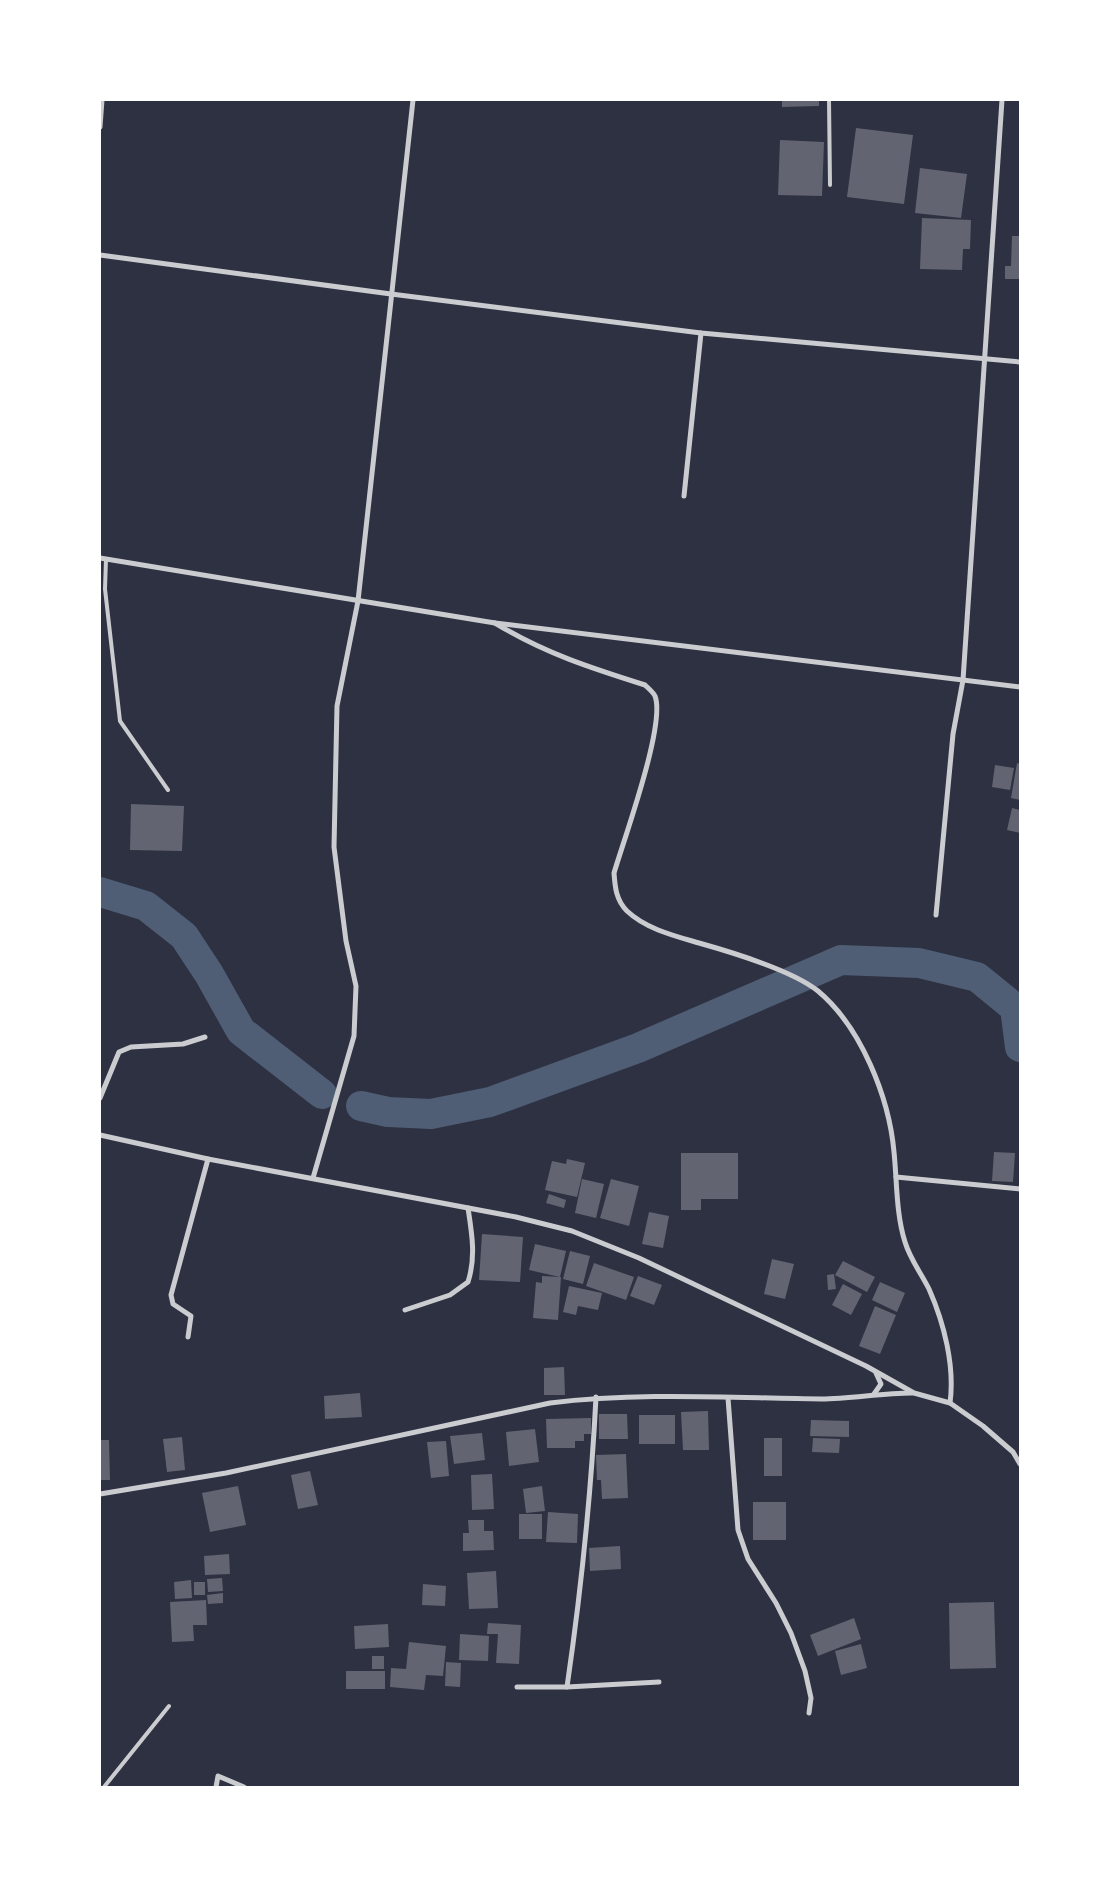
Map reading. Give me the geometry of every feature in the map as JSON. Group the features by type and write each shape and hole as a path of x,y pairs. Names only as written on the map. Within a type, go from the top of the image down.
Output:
{"street":[{"path":"100,127 102,100"},
{"path":"313,1178 354,1036 356,986 346,941 334,847 337,706 358,601 413,100"},
{"path":"936,915 953,734 963,680 1002,100"},
{"path":"100,255 701,333 1020,362"},
{"path":"684,496 701,333"},
{"path":"103,558 495,623 1020,687"},
{"path":"495,623 526,642 571,662 645,684 655,696 657,712 655,736 614,873 615,893 627,910 648,925 673,935 726,951 780,972 817,990 843,1016 862,1048 885,1101 894,1151 905,1241 929,1289 941,1323 950,1373 950,1403"},
{"path":"100,1098 119,1052 131,1047 183,1044 205,1037"},
{"path":"100,1135 208,1158 468,1208 572,1231 639,1258 874,1371 914,1394"},
{"path":"188,1336 191,1316 174,1304 171,1295 208,1158"},
{"path":"896,1177 1020,1189"},
{"path":"405,1310 450,1295 468,1282 473,1265 473,1247 468,1208"},
{"path":"874,1371 881,1379 881,1384 874,1394"},
{"path":"100,1494 226,1473 550,1403 596,1397 824,1399 874,1394 914,1394 950,1403 984,1426 1013,1452 1020,1464"},
{"path":"567,1687 584,1548 596,1397"},
{"path":"728,1398 738,1530 748,1559 776,1603 791,1633 809,1689 811,1698 809,1713"},
{"path":"517,1687 567,1687 659,1682"},
{"path":"216,1787 218,1776 244,1787"}],"lane":[{"path":"829,100 830,185"},
{"path":"103,558 120,721 168,790"},
{"path":"104,1787 169,1706"}],"building":[{"path":"782,100 819,100 819,106 782,107"},
{"path":"856,128 913,135 904,204 847,197"},
{"path":"780,140 824,142 822,196 778,195"},
{"path":"920,168 967,174 961,218 915,213"},
{"path":"922,218 971,220 970,249 963,249 962,270 920,269"},
{"path":"1012,236 1020,236 1020,279 1005,279 1005,266 1011,266"},
{"path":"1017,763 1020,764 1020,800 1011,798"},
{"path":"995,765 1014,768 1010,790 992,787"},
{"path":"131,804 184,806 182,851 130,850"},
{"path":"1012,808 1020,810 1020,833 1007,830"},
{"path":"994,1152 1015,1153 1013,1182 992,1181"},
{"path":"681,1153 738,1153 738,1199 701,1199 701,1210 681,1210"},
{"path":"567,1159 585,1163 577,1197 545,1190 552,1161 566,1164"},
{"path":"582,1179 604,1184 596,1218 575,1213"},
{"path":"611,1179 639,1186 629,1226 600,1218"},
{"path":"549,1194 566,1200 564,1208 546,1203"},
{"path":"649,1212 669,1216 663,1248 642,1244"},
{"path":"482,1234 523,1237 520,1282 479,1280"},
{"path":"535,1244 566,1251 560,1277 529,1270"},
{"path":"570,1251 590,1256 583,1284 563,1279"},
{"path":"772,1259 794,1264 785,1299 764,1294"},
{"path":"843,1261 875,1277 867,1292 835,1275"},
{"path":"594,1263 634,1277 626,1300 586,1286"},
{"path":"834,1274 836,1289 828,1290 827,1275"},
{"path":"542,1276 561,1277 558,1320 533,1318 536,1282 542,1283"},
{"path":"638,1276 662,1285 654,1305 630,1296"},
{"path":"880,1282 905,1293 897,1312 872,1300"},
{"path":"843,1284 862,1294 851,1315 832,1305"},
{"path":"569,1286 602,1293 598,1310 578,1306 576,1315 563,1312"},
{"path":"875,1306 896,1315 880,1354 859,1346"},
{"path":"564,1367 565,1395 544,1395 544,1368"},
{"path":"360,1393 362,1417 325,1419 324,1396"},
{"path":"708,1411 709,1450 683,1450 681,1412"},
{"path":"599,1414 627,1414 628,1439 599,1439"},
{"path":"639,1415 675,1415 675,1444 639,1444"},
{"path":"591,1418 591,1434 584,1434 584,1441 575,1441 575,1448 547,1448 546,1419"},
{"path":"811,1420 849,1421 849,1437 810,1436"},
{"path":"535,1429 539,1462 509,1466 506,1432"},
{"path":"482,1433 485,1460 454,1464 450,1436"},
{"path":"182,1437 185,1470 167,1472 163,1439"},
{"path":"764,1438 782,1438 782,1476 764,1476"},
{"path":"813,1438 840,1439 839,1453 812,1452"},
{"path":"100,1440 109,1440 110,1480 100,1480"},
{"path":"446,1441 449,1476 431,1478 427,1442"},
{"path":"626,1454 628,1498 602,1499 601,1480 597,1480 596,1455"},
{"path":"310,1471 318,1505 298,1509 291,1475"},
{"path":"492,1474 494,1509 472,1510 471,1475"},
{"path":"238,1486 246,1525 210,1532 202,1493"},
{"path":"542,1486 545,1511 526,1513 523,1489"},
{"path":"753,1502 786,1502 786,1540 753,1540"},
{"path":"548,1512 578,1514 577,1543 546,1542"},
{"path":"519,1514 542,1514 542,1539 519,1539"},
{"path":"468,1520 484,1520 484,1531 493,1531 494,1550 463,1551 463,1533 469,1533"},
{"path":"620,1546 621,1569 590,1571 589,1548"},
{"path":"229,1554 230,1574 205,1575 204,1556"},
{"path":"496,1571 498,1608 469,1609 467,1573"},
{"path":"222,1578 223,1591 208,1592 207,1579"},
{"path":"191,1580 192,1598 175,1599 174,1582"},
{"path":"194,1582 205,1582 205,1595 194,1595"},
{"path":"423,1584 446,1586 445,1606 422,1605"},
{"path":"223,1593 223,1603 208,1604 207,1595"},
{"path":"206,1600 207,1625 193,1625 194,1641 172,1642 170,1602"},
{"path":"994,1602 996,1668 950,1669 949,1603"},
{"path":"854,1618 861,1639 818,1656 810,1635"},
{"path":"488,1623 521,1625 519,1664 496,1663 498,1634 487,1634"},
{"path":"388,1624 389,1647 355,1649 354,1626"},
{"path":"460,1634 489,1636 488,1661 459,1660"},
{"path":"409,1642 446,1646 443,1676 426,1675 424,1690 390,1687 391,1668 406,1669"},
{"path":"861,1644 867,1668 841,1675 835,1651"},
{"path":"372,1656 384,1656 384,1669 372,1669"},
{"path":"446,1662 461,1663 460,1687 445,1686"},
{"path":"346,1671 385,1671 385,1689 346,1689"}],"waterway":[{"path":"100,892 146,906 184,936 209,974 241,1031 322,1094"},
{"path":"361,1106 388,1112 431,1114 490,1102 638,1048 841,960 919,963 977,977 1015,1008 1020,1047"}]}
